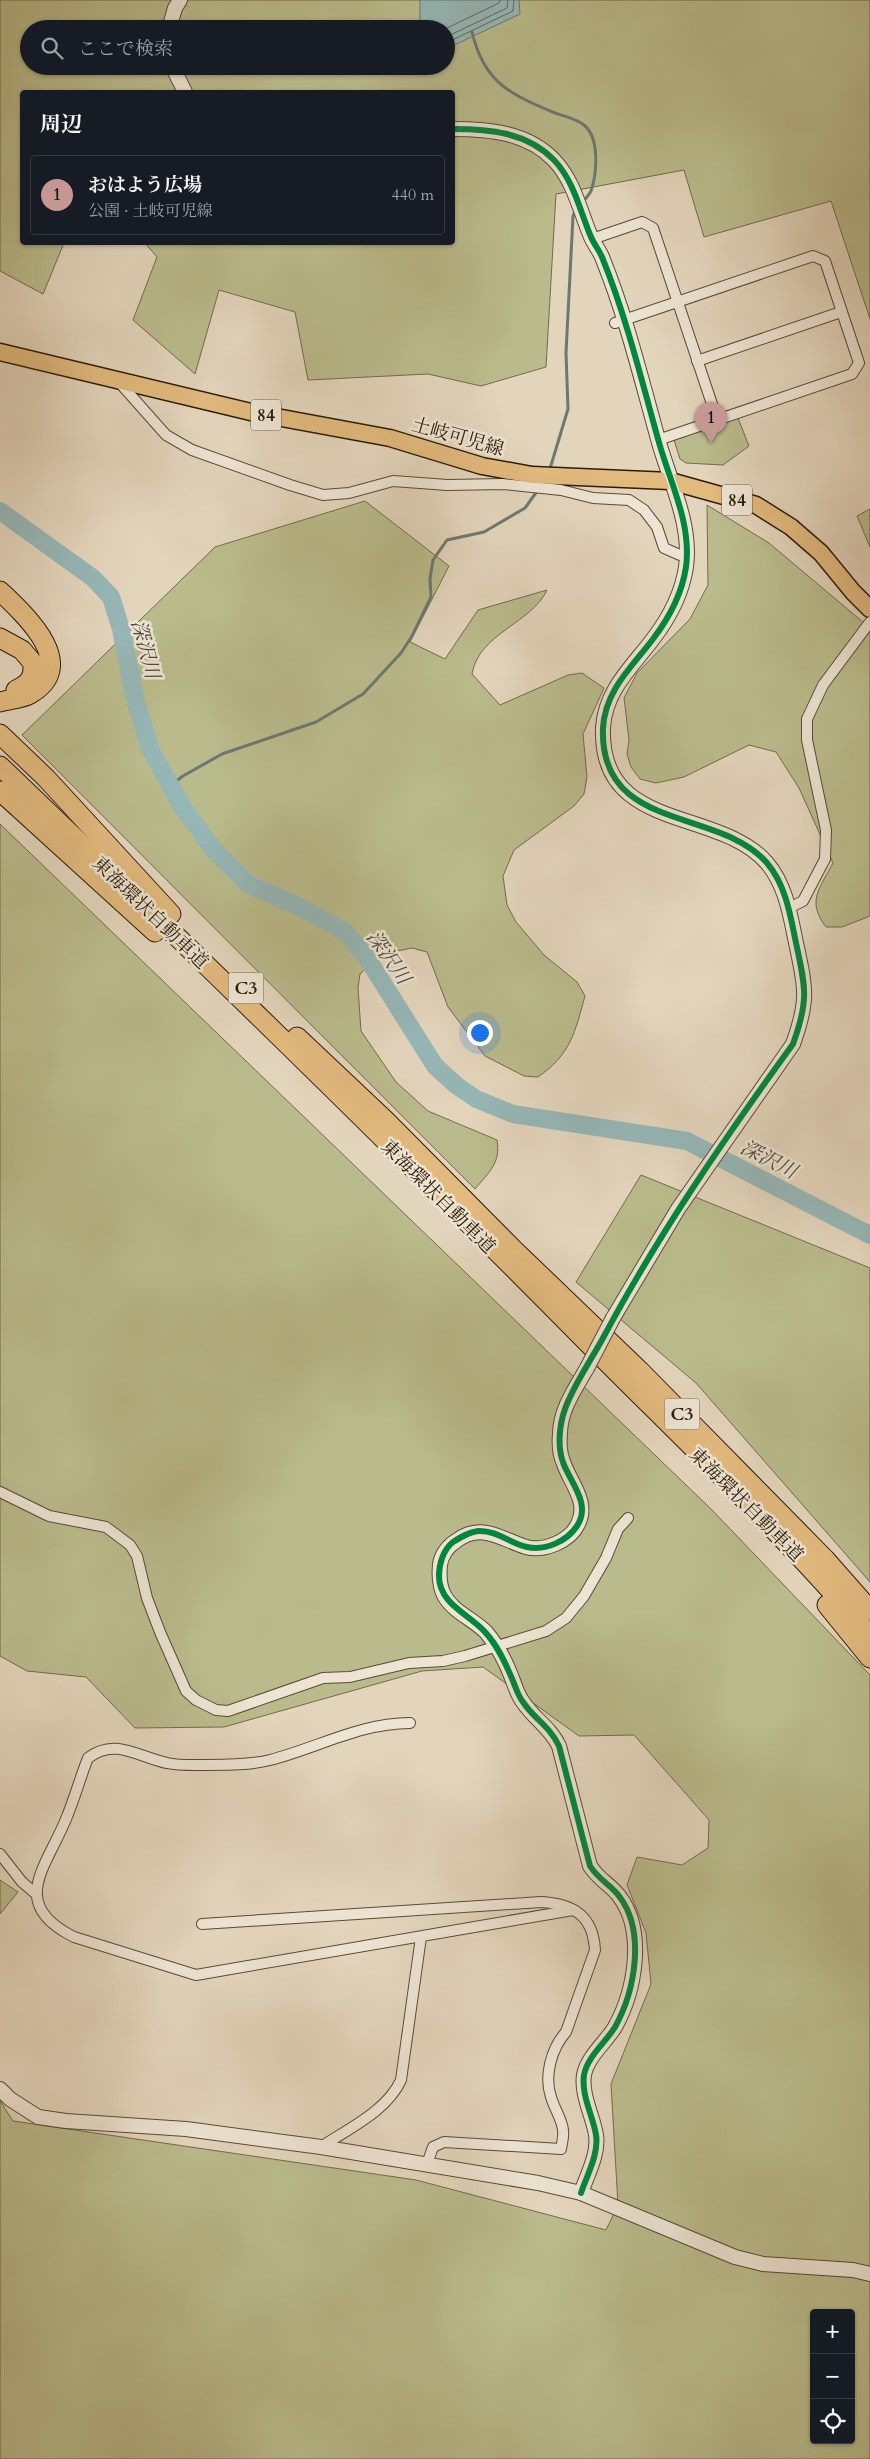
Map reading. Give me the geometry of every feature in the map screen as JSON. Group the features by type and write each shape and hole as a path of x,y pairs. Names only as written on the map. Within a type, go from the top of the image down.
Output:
{"highway":[{"path":"0,591 39,631 44,639 50,658 47,675 38,688 24,697 0,702"},
{"path":"0,638 28,656 33,663 34,672 31,680 25,686 16,690 0,690"},
{"path":"0,734 46,778 171,914"},
{"name":"東海環状自動車道","path":"0,756 57,812 171,914 386,1121 512,1248 640,1371 825,1559 870,1610"},
{"name":"東海環状自動車道","path":"0,766 301,1059 687,1444 790,1547 870,1634"},
{"path":"0,791 225,996 301,1059"},
{"name":"C3","path":"687,1444 798,1570 870,1658"}],"main road":[{"name":"土岐可児線","path":"0,352 254,413 390,438 532,481 562,484 670,481 756,505 791,527 821,553 852,592 870,609"}],"street":[{"path":"171,20 174,8 180,0"},
{"path":"176,75 184,90"},
{"path":"455,129 489,130 525,139 540,148 563,171 578,202 592,239 602,256 619,322 642,375 658,440 683,517 687,552 686,569 671,612 652,641 626,671 612,693 605,710 603,730 605,754 614,776 629,794 648,808 727,835 749,847 768,864 781,886 789,908 806,990 806,1002 793,1044 756,1094 678,1209 613,1318 565,1408 560,1432 564,1464 578,1491 582,1510 578,1524 559,1543 544,1548 527,1547 495,1534 479,1531 463,1535 448,1546 440,1561 438,1578 444,1595 454,1607 486,1633 505,1660 522,1702 554,1735 590,1866 599,1878 619,1895 629,1912 636,1932 636,1952 624,2008 614,2028 584,2074 584,2089 596,2136 597,2149 581,2193"},
{"path":"592,239 642,222 653,228 676,302 717,419"},
{"path":"619,322 813,256 825,261 859,363 852,374 658,440"},
{"path":"697,361 841,312"},
{"path":"119,382 166,435 192,450 323,495 349,493 393,481 447,485 503,484 532,481"},
{"path":"562,484 594,498 629,500 644,510 656,527 664,548 680,555 687,552"},
{"path":"789,908 803,901 825,859 826,830 808,740 807,719 823,685 870,622"},
{"path":"0,1492 49,1516 106,1526 130,1545 136,1556 154,1615 186,1692 196,1700 216,1710 228,1711 323,1678 350,1677 409,1663 443,1661 546,1631 566,1618 584,1596 606,1558 618,1529 628,1518"},
{"path":"410,1723 367,1727 269,1760 224,1765 166,1763 129,1749 113,1747 96,1752 88,1758 66,1819 39,1876 36,1894 38,1908 62,1931 68,1934 131,1956 196,1975 573,1910"},
{"path":"0,1854 22,1882 36,1894"},
{"path":"202,1924 541,1902 558,1903 582,1915 590,1925 595,1950 566,2032 559,2040 551,2058 548,2084 550,2096 563,2130 561,2149 444,2142 433,2147 427,2164"},
{"path":"321,2147 382,2106 397,2089 401,2080 421,1937"},
{"path":"0,2089 10,2100 38,2117 66,2121 186,2129 321,2147 538,2183 581,2193 735,2257 763,2264 852,2270 870,2274"}],"green space":[{"path":"0,0 870,0 870,319 831,201 704,237 684,170 556,194 546,367 481,386 428,374 308,380 295,312 219,290 195,374 133,320 157,257 147,245 455,245 455,90 20,90 20,245 63,245 43,294 0,271"},
{"path":"738,418 749,446 723,465 686,463 680,459 674,440"},
{"path":"365,501 449,566 410,642 445,659 478,610 547,590 530,612 484,648 472,674 500,705 568,675 582,673 604,688 583,734 587,777 584,794 574,806 514,850 503,876 507,905 516,922 544,955 577,982 585,996 570,1041 558,1060 538,1077 524,1076 485,1056 448,1007 427,952 412,948 382,954 360,974 358,988 361,1031 396,1082 428,1111 497,1140 497,1155 493,1167 475,1189 22,735 215,547"},
{"path":"707,505 769,543 870,628 870,916 842,927 826,927 820,918 817,910 817,895 833,863 799,788 776,752 749,745 684,777 656,783 640,779 631,767 627,754 629,740 624,698 637,673 690,619 708,585"},
{"path":"870,509 870,547 857,516"},
{"path":"0,824 712,1510 870,1675 870,2459 0,2459 0,2101 13,2121 416,2180 606,2230 618,2205 611,2084 651,1984 646,1933 627,1885 637,1857 682,1865 708,1848 709,1820 634,1735 579,1736 483,1667 422,1671 224,1727 135,1728 86,1677 27,1671 0,1656"},
{"path":"641,1175 870,1268 870,1582 696,1383 576,1282"},
{"path":"0,1880 18,1892 0,1914"}],"water":[{"path":"420,0 519,0 520,14 455,45 455,20 420,20"}],"waterway":[{"path":"472,32 484,64 501,85 525,100 578,121 589,131 595,147 596,166 591,191 582,203"},
{"path":"549,472 568,409 566,353 573,216 576,209"},
{"path":"171,785 222,754 316,722 363,694 401,653 412,636 431,597 430,579 433,560 447,540 484,532 525,508 538,490"},
{"name":"深沢川","path":"0,511 93,578 111,597 121,629 135,699 151,751 183,808 214,850 248,884 304,909 345,932 367,958 435,1066 456,1085 476,1099 513,1114 687,1141 870,1235"}],"cycle path":[{"path":"455,129 493,131 532,143 554,160 567,177 591,237 611,279 683,518 687,551 686,567 681,587 664,623 628,669 609,702 603,728 607,762 620,786 640,802 666,814 721,833 746,845 767,863 778,880 786,899 804,991 802,1014 793,1044 717,1152 669,1225 568,1400 561,1423 560,1451 564,1465 581,1502 581,1518 577,1526 562,1540 541,1548 527,1547 485,1531 471,1532 450,1545 444,1553 440,1567 440,1586 444,1594 456,1608 490,1637 498,1649 521,1700 551,1733 559,1746 590,1866 619,1896 633,1926 635,1961 628,1996 615,2027 589,2062 584,2075 584,2090 596,2135 596,2150 581,2193"}],"place":[{"name":"おはよう広場","path":"711,443"}]}
